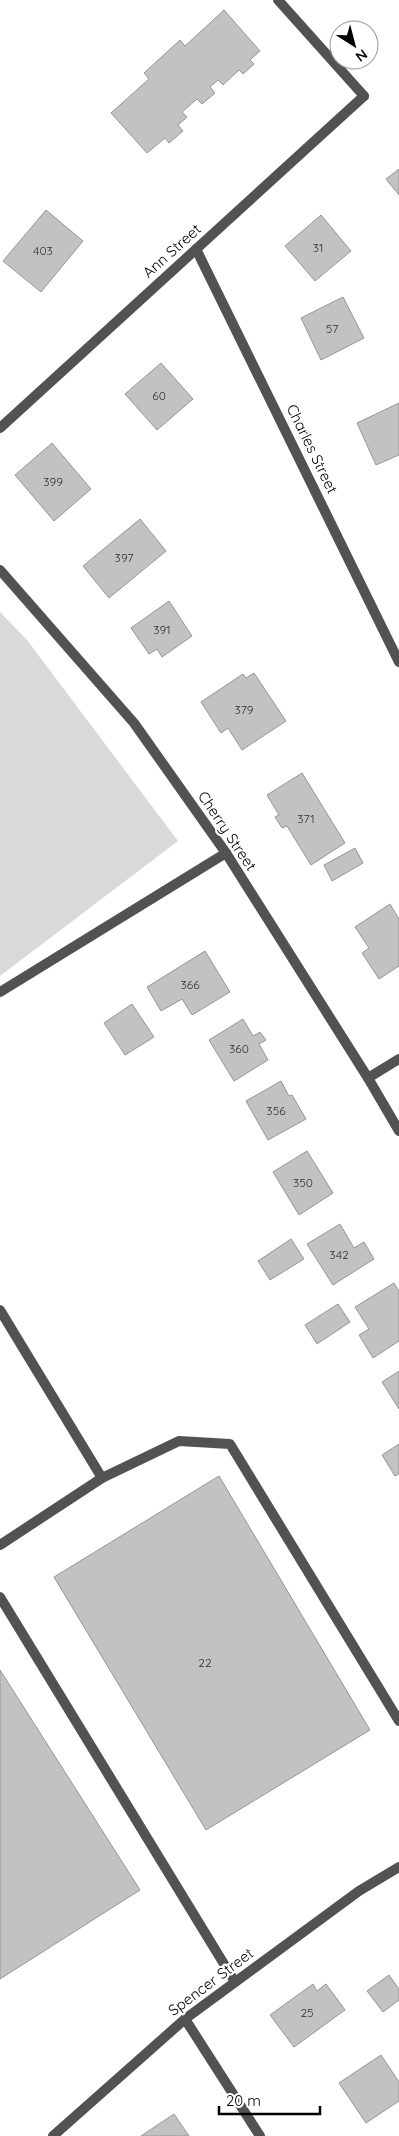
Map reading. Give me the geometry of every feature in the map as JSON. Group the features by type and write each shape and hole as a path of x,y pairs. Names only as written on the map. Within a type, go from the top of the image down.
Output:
{"street":[{"name":"Ann Street","path":"0,428 364,96 278,0"},
{"name":"Charles Street","path":"196,249 399,662"},
{"name":"Cherry Street","path":"0,570 134,723 226,853 368,1078 399,1131"},
{"path":"0,992 226,853"},
{"path":"368,1078 399,1059"},
{"path":"0,1310 102,1478"},
{"path":"0,1545 102,1478 179,1440 230,1444 399,1720"},
{"path":"0,1597 235,1982"},
{"name":"Spencer Street","path":"53,2136 184,2019 359,1891 399,1867"},
{"path":"184,2019 260,2136"}],"shaded area":[{"path":"0,612 27,640 178,841 0,976"}],"building":[{"path":"224,10 260,51 250,60 254,64 243,74 239,70 223,85 218,80 210,87 215,93 202,104 197,99 182,112 187,117 178,125 183,131 169,143 165,138 147,153 111,113 149,79 144,73 180,40 185,46"},
{"path":"399,169 399,195 386,179"},
{"path":"46,210 83,241 41,292 3,261"},
{"path":"321,215 351,251 315,281 285,246"},
{"path":"343,297 364,338 321,360 301,318"},
{"path":"161,363 193,399 157,430 125,394"},
{"path":"399,403 399,455 376,465 357,423"},
{"path":"52,443 91,489 54,521 15,475"},
{"path":"140,519 166,551 109,598 83,566"},
{"path":"169,601 192,636 162,657 157,649 149,654 131,628"},
{"path":"254,673 286,721 242,750 228,728 221,733 201,702 243,674 246,678"},
{"path":"302,773 345,843 311,865 287,826 282,828 275,817 279,815 267,795"},
{"path":"355,848 363,863 332,881 324,865"},
{"path":"390,904 399,919 399,966 379,979 362,953 369,948 355,927"},
{"path":"205,951 230,992 192,1015 182,999 161,1011 147,987"},
{"path":"132,1004 154,1037 125,1055 104,1023"},
{"path":"243,1019 253,1036 260,1032 266,1040 259,1044 268,1060 234,1081 209,1040"},
{"path":"281,1081 289,1096 292,1095 306,1119 268,1140 246,1101"},
{"path":"307,1151 333,1193 299,1215 273,1172"},
{"path":"340,1224 354,1248 364,1242 374,1259 333,1285 307,1244"},
{"path":"291,1239 304,1259 270,1280 258,1261"},
{"path":"394,1283 399,1291 399,1341 373,1358 359,1335 369,1329 355,1307"},
{"path":"338,1304 350,1322 317,1344 305,1325"},
{"path":"399,1371 399,1409 382,1382"},
{"path":"399,1444 399,1474 395,1476 382,1455"},
{"path":"219,1476 370,1730 206,1830 54,1577"},
{"path":"0,1670 140,1890 0,1979"},
{"path":"389,1975 399,1989 399,2000 383,2012 367,1991"},
{"path":"313,1984 317,1991 326,1984 345,2010 294,2047 270,2015"},
{"path":"381,2055 399,2082 399,2101 366,2123 339,2083"},
{"path":"174,2114 189,2136 141,2136"}]}
